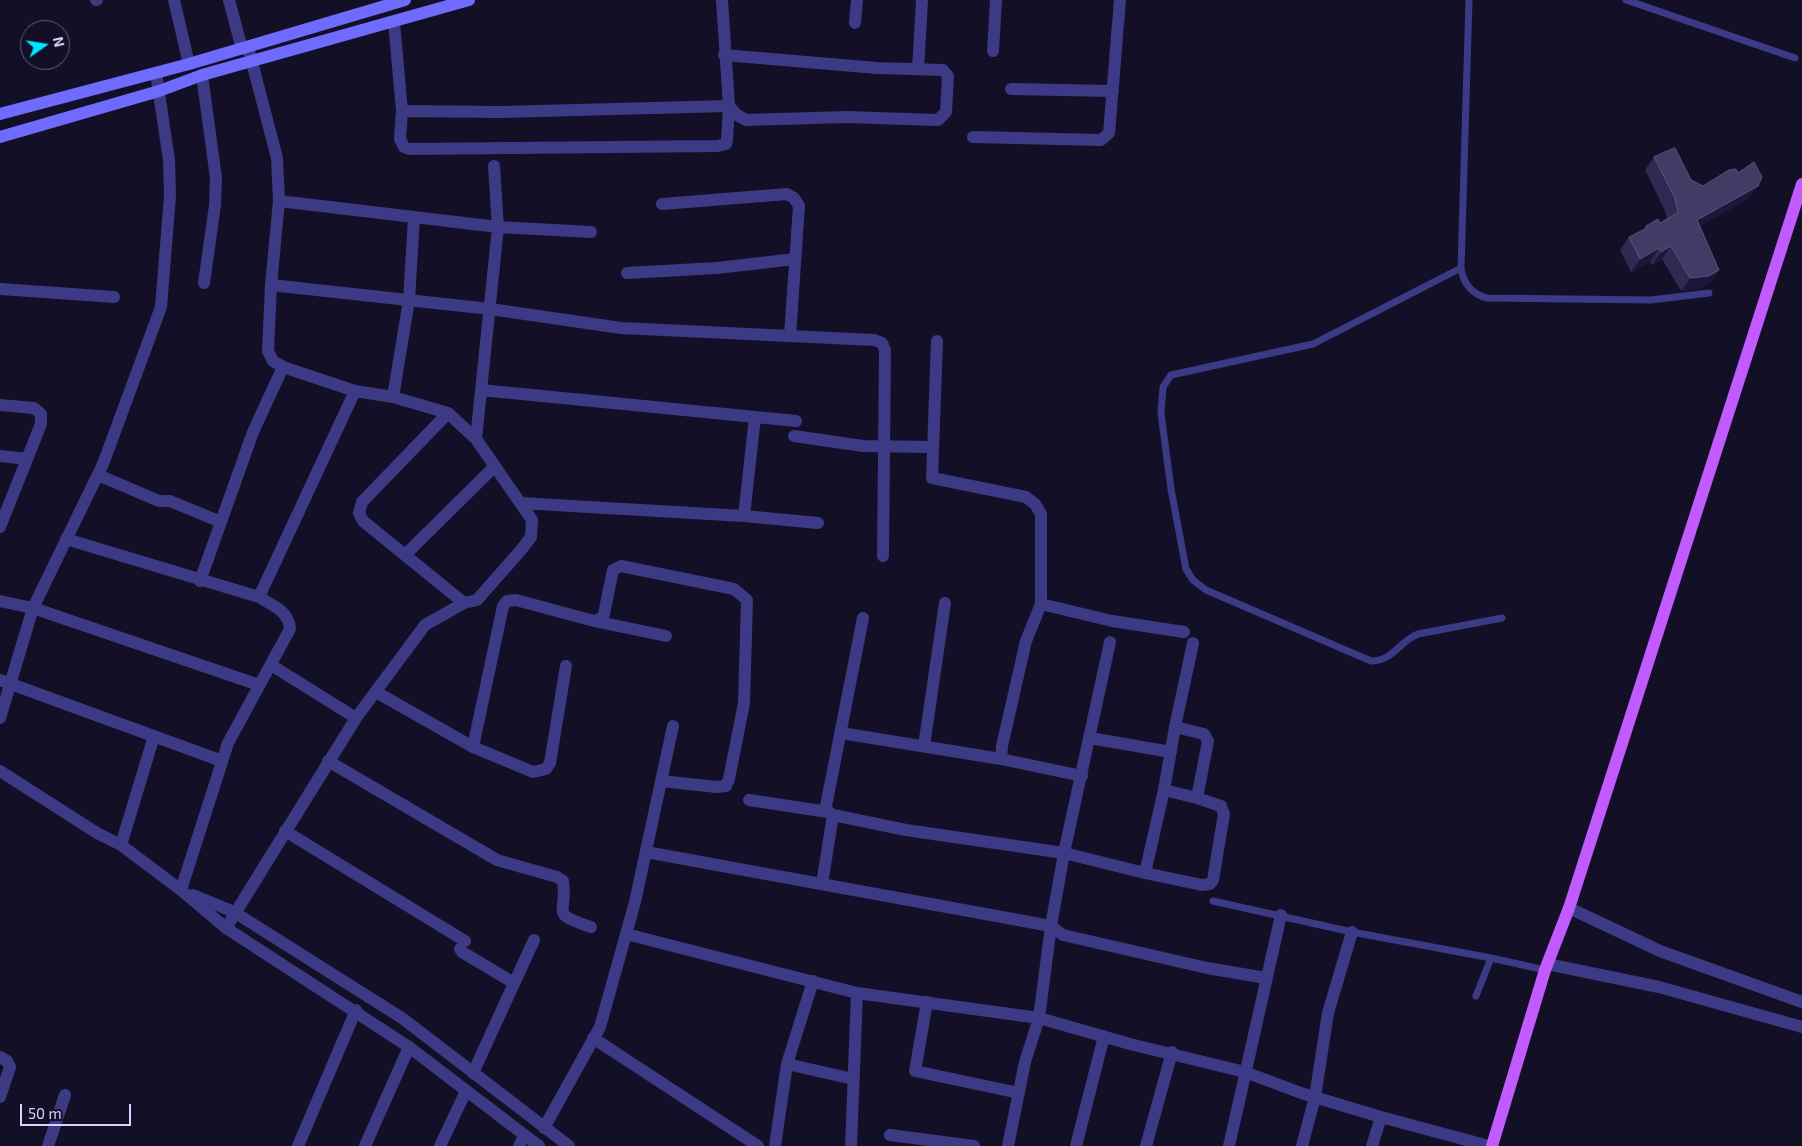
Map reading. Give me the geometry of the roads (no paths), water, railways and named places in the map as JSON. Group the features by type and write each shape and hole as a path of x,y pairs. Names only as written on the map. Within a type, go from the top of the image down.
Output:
{"main road":[{"path":"0,114 189,64 405,0"},
{"path":"0,137 159,90 202,75 394,22 447,3 469,0"},
{"path":"1490,1146 1546,967 1569,908 1802,184"}],"street":[{"path":"174,0 189,64"},
{"path":"226,928 328,760 356,718 425,626 464,603 477,600 531,537 532,520 476,439 448,413 393,397 355,391 283,367 273,361 268,351 271,285 279,201 277,158 252,61 245,48 229,0"},
{"path":"394,22 402,111 400,139 404,148 409,150 718,146 726,144 729,106 724,55 722,0"},
{"path":"855,23 857,0"},
{"path":"918,69 922,0"},
{"path":"992,51 996,0"},
{"path":"973,137 1101,140 1109,133 1120,0"},
{"path":"402,111 501,112 729,106 737,115 746,120 846,117 941,119 946,112 947,74 943,70 877,68 724,55"},
{"path":"0,718 5,681 33,608 98,475 161,307 170,196 169,160 156,73"},
{"path":"202,75 216,178 215,205 204,283"},
{"path":"1011,89 1112,91"},
{"path":"476,439 498,227 494,166"},
{"path":"662,204 787,194 794,198 799,206 790,336"},
{"path":"279,201 498,227 592,232"},
{"path":"393,397 409,300 414,217"},
{"path":"627,273 718,268 795,259"},
{"path":"271,285 490,309 621,328 874,340 882,343 885,350 883,556"},
{"path":"0,289 114,297"},
{"path":"936,341 932,478 1026,497 1035,504 1041,514 1041,604 1026,641 1002,746 1001,759"},
{"path":"200,581 253,432 283,367"},
{"path":"481,390 796,421"},
{"path":"260,598 355,391"},
{"path":"0,405 34,408 41,414 41,424 0,526"},
{"path":"448,413 362,502 359,513 363,521 464,603"},
{"path":"744,516 755,417"},
{"path":"794,436 863,446 932,447"},
{"path":"0,456 27,459"},
{"path":"405,554 495,466"},
{"path":"98,475 159,501 170,501 221,522"},
{"path":"520,503 744,516 818,523"},
{"path":"66,540 260,598 285,613 290,619 290,629 228,743 181,890"},
{"path":"594,621 602,618 604,614 613,570 616,567 734,589 747,600 744,703 726,786 717,788 661,781"},
{"path":"0,600 33,608 259,685"},
{"path":"473,747 502,606 507,601 516,600 594,621 666,636"},
{"path":"924,746 945,603"},
{"path":"1041,604 1112,621 1184,632"},
{"path":"822,884 830,813 826,806 863,618"},
{"path":"1008,1146 1025,1062 1039,1018 1051,926 1064,853 1110,642"},
{"path":"1145,873 1164,790 1193,643"},
{"path":"270,665 356,718"},
{"path":"376,692 473,747 533,772 546,769 550,763 566,666"},
{"path":"5,681 222,761"},
{"path":"544,1128 600,1027 626,934 646,852 673,726"},
{"path":"1175,727 1207,736 1197,798"},
{"path":"841,733 1001,759 1082,776"},
{"path":"121,846 154,736"},
{"path":"1090,738 1171,752"},
{"path":"328,760 497,860 563,881 562,914 566,918 591,927"},
{"path":"0,771 97,833 121,846 181,890 226,928 356,1010 409,1047 466,1091 522,1141 539,1146"},
{"path":"749,800 830,813 906,830 1064,853 1145,873 1202,885 1210,884 1213,880 1224,814 1220,806 1164,790"},
{"path":"286,830 462,945 462,952 514,983"},
{"path":"646,852 1051,926 1063,935 1207,968 1266,978"},
{"path":"181,890 234,912 402,1018 569,1146"},
{"path":"1569,908 1660,951 1802,1002"},
{"path":"1229,1146 1281,915"},
{"path":"1302,1146 1315,1097 1328,1013 1352,932"},
{"path":"626,934 857,993 1039,1018 1245,1072 1315,1097 1381,1117 1490,1146"},
{"path":"473,1073 534,940"},
{"path":"1546,967 1658,987 1802,1027"},
{"path":"775,1146 787,1064 813,982"},
{"path":"851,1146 857,993"},
{"path":"926,1002 915,1071 1019,1093"},
{"path":"298,1146 356,1010"},
{"path":"1076,1146 1104,1036"},
{"path":"594,1038 758,1146"},
{"path":"365,1146 409,1047"},
{"path":"1146,1146 1172,1052"},
{"path":"0,1057 7,1061 10,1067 0,1097"},
{"path":"787,1064 854,1079"},
{"path":"440,1146 466,1091"},
{"path":"48,1146 65,1095"},
{"path":"1372,1146 1381,1117"},
{"path":"890,1135 974,1146"}],"lane":[{"path":"1469,0 1461,268 1462,276 1470,288 1480,296 1487,298 1651,300 1709,293"},
{"path":"1626,0 1795,58"},
{"path":"1461,268 1313,344 1171,375 1163,387 1161,413 1170,489 1186,569 1193,580 1206,590 1371,661 1390,656 1409,638 1418,634 1502,618"},
{"path":"1213,901 1352,932 1546,967"},
{"path":"1476,996 1491,958"}]}
